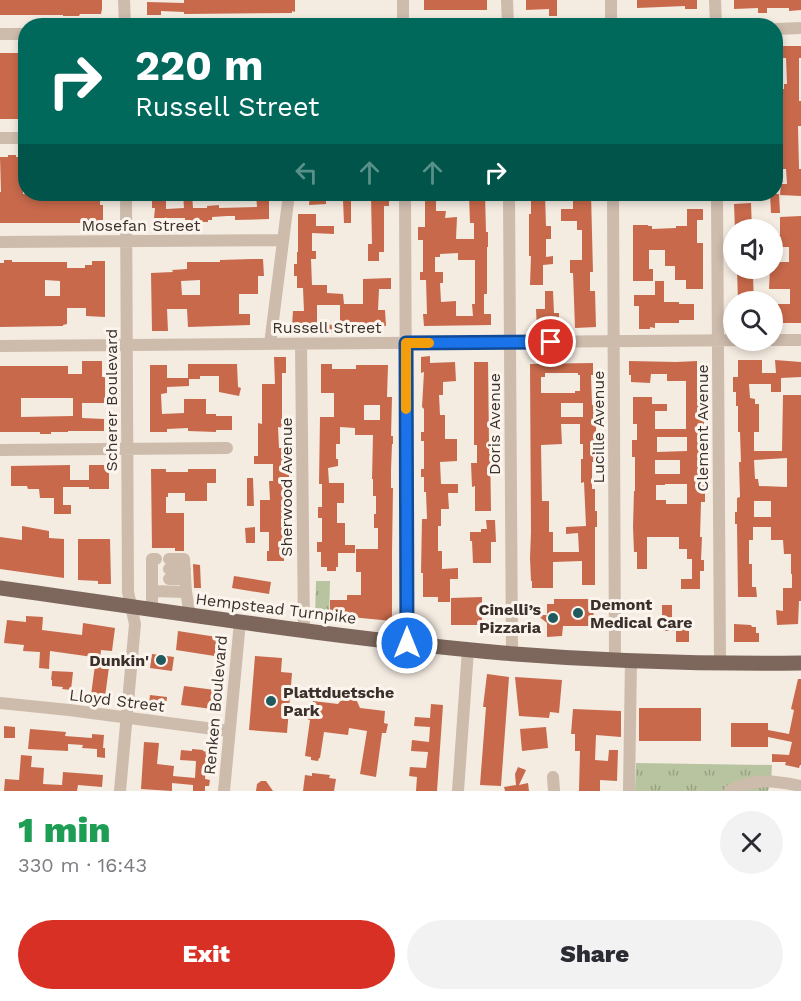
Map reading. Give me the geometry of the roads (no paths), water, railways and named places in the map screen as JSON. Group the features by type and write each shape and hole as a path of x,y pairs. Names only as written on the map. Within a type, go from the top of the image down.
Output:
{"main road":[{"name":"Hempstead Turnpike","path":"0,588 304,631 468,650 623,660 801,663"}],"street":[{"path":"124,0 125,18"},
{"path":"403,0 403,18"},
{"path":"507,0 508,18"},
{"path":"611,0 611,18"},
{"path":"715,0 716,18"},
{"path":"783,28 801,28"},
{"path":"0,34 18,34"},
{"path":"0,138 18,138"},
{"name":"Scherer Boulevard","path":"120,791 135,624 128,592 126,201"},
{"path":"270,344 287,201"},
{"path":"405,201 407,643"},
{"name":"Doris Avenue","path":"509,201 512,653"},
{"name":"Lucille Avenue","path":"613,201 614,341 629,791"},
{"name":"Clement Avenue","path":"717,201 720,663"},
{"name":"Mosefan Street","path":"0,242 283,240"},
{"path":"783,340 801,340"},
{"name":"Russell Street","path":"0,346 723,341"},
{"name":"Sherwood Avenue","path":"302,344 304,631"},
{"path":"0,450 227,448"},
{"path":"128,578 159,573 184,559 190,615"},
{"path":"159,573 185,580"},
{"path":"159,573 185,580"},
{"path":"152,610 159,573"},
{"name":"Renken Boulevard","path":"224,791 240,622"},
{"path":"459,791 468,650"},
{"name":"Lloyd Street","path":"0,703 229,731"},
{"path":"553,777 554,791"},
{"path":"730,791 770,780 801,786"}],"place":[{"name":"Demont Medical Care","path":"578,613"},
{"name":"Cinelli’s Pizzaria","path":"553,618"},
{"name":"Dunkin'","path":"161,660"},
{"name":"Plattduetsche Park","path":"271,701"}]}
